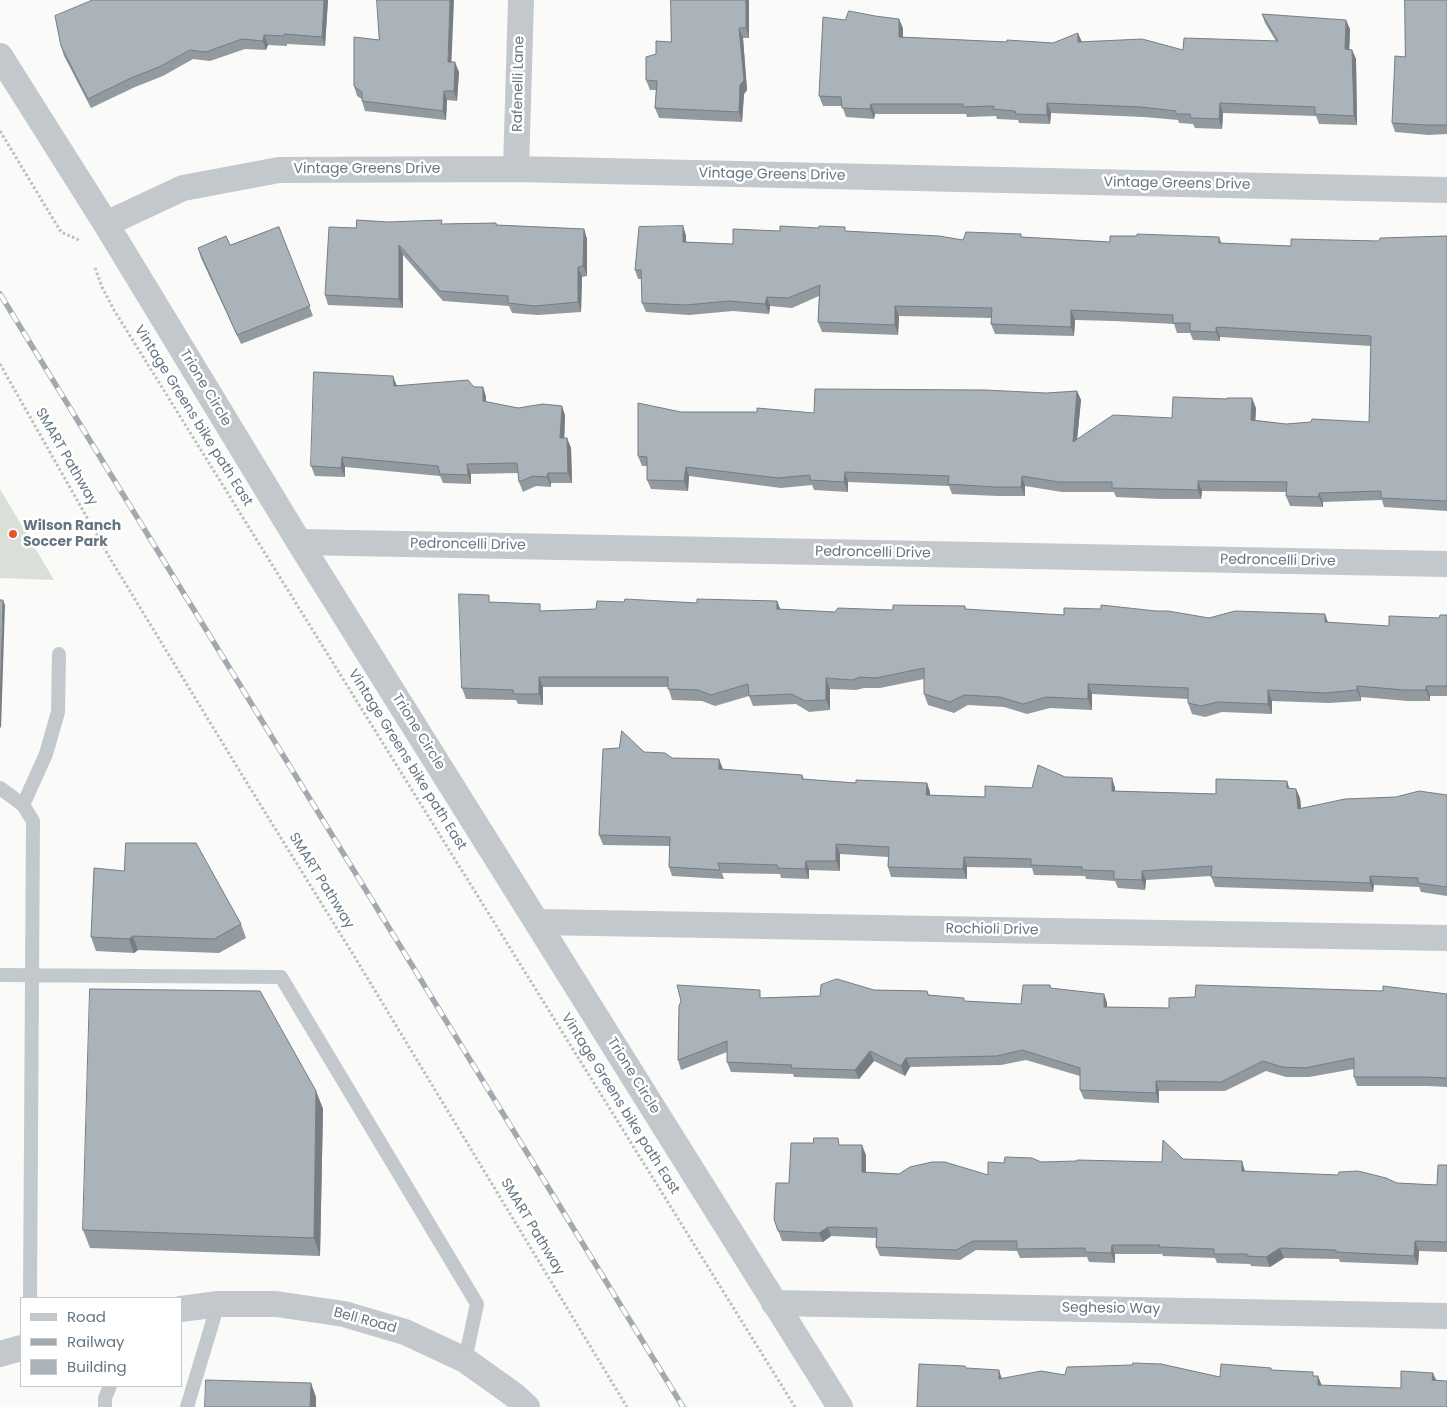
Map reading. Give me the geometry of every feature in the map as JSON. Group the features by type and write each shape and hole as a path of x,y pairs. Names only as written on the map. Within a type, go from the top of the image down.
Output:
{"street":[{"name":"Rafenelli Lane","path":"516,169 520,0"},
{"name":"Trione Circle","path":"0,56 106,224 299,542 840,1407"},
{"name":"Vintage Greens Drive","path":"106,224 183,188 279,170 516,169 1447,190"},
{"name":"Pedroncelli Drive","path":"299,542 1447,564"},
{"name":"Rochioli Drive","path":"538,922 1447,938"},
{"name":"Seghesio Way","path":"774,1303 1447,1316"},
{"name":"Bell Road","path":"182,1309 218,1304 276,1304 344,1314 405,1332 465,1360 514,1395 526,1407"},
{"path":"0,1354 20,1348"}],"lane":[{"path":"23,805 46,754 58,712 59,654"},
{"path":"0,788 23,805 33,821 30,1297"},
{"path":"0,975 281,977 477,1304 465,1360"},
{"path":"187,1407 218,1304"},
{"path":"105,1407 105,1398 110,1387"}],"path":[{"path":"0,131 61,232 83,242"},
{"name":"Vintage Greens bike path East","path":"94,265 102,287 114,310 795,1407"},
{"name":"SMART Pathway","path":"0,364 111,560 359,964 627,1407"}],"shaded area":[{"name":"Wilson Ranch Soccer Park","path":"0,489 54,580 0,578"}],"building":[{"path":"93,0 324,0 322,37 284,34 284,36 264,35 263,41 242,39 206,52 190,50 159,67 88,99 61,46 55,16"},
{"path":"377,0 450,0 448,62 455,62 454,91 444,91 443,111 362,101 362,92 354,86 354,37 379,40"},
{"path":"671,0 746,0 746,28 739,28 744,80 740,85 739,112 655,108 657,81 646,80 646,57 656,54 656,41 671,42"},
{"path":"1405,0 1447,0 1447,125 1392,123 1395,56 1405,57"},
{"path":"849,11 899,19 899,37 1053,43 1078,33 1078,42 1142,39 1183,50 1184,38 1278,41 1262,14 1346,20 1345,49 1352,50 1354,116 1315,114 1315,107 1220,103 1219,119 1191,118 1190,114 1176,114 1176,111 1141,107 1047,103 1047,115 1016,114 1015,111 993,109 994,106 963,107 963,104 871,104 870,109 842,108 841,97 819,96 823,17 845,20"},
{"path":"357,220 388,222 442,220 441,224 496,223 496,225 584,229 583,266 578,267 578,302 535,306 508,303 508,296 440,291 399,245 399,299 325,295 329,227 356,228"},
{"path":"683,226 683,242 733,244 733,229 780,231 780,226 845,227 845,231 939,236 963,240 966,232 1021,234 1021,237 1110,242 1110,236 1137,236 1137,234 1219,237 1219,243 1291,246 1291,239 1379,241 1380,238 1447,236 1447,501 1381,498 1381,491 1319,493 1319,497 1286,496 1287,482 1198,481 1198,490 1112,488 1112,482 1059,482 1022,476 1021,487 994,487 948,484 949,476 845,472 844,482 810,480 810,475 778,478 686,467 684,481 647,480 647,457 638,456 638,403 681,412 757,412 757,408 814,413 815,389 985,390 1046,393 1077,391 1073,442 1113,415 1172,418 1173,397 1252,398 1251,420 1286,424 1311,422 1312,419 1369,422 1371,336 1216,327 1216,332 1190,331 1190,323 1173,323 1173,315 1071,310 1071,327 991,324 992,308 895,306 895,325 818,322 820,285 788,298 767,297 765,304 729,301 686,305 642,303 641,270 635,270 639,227"},
{"path":"279,227 310,306 237,335 198,248 226,236 230,245"},
{"path":"314,372 393,376 394,386 468,380 474,387 483,387 483,401 518,408 543,404 562,406 560,438 567,438 568,473 548,473 547,477 533,476 519,482 517,463 467,464 468,475 440,474 438,466 342,457 341,468 311,466"},
{"path":"459,594 489,595 489,602 540,604 540,611 596,609 597,601 624,602 625,599 697,603 697,599 777,601 777,609 835,612 838,608 893,610 893,605 965,606 965,609 1064,615 1064,608 1101,609 1101,605 1168,611 1209,618 1235,611 1325,614 1325,622 1389,626 1389,616 1439,618 1440,615 1447,615 1447,686 1426,686 1426,690 1404,690 1357,686 1357,690 1325,693 1268,690 1268,704 1218,702 1201,706 1188,703 1188,688 1088,684 1088,699 1046,697 1023,704 1000,697 964,695 950,702 924,694 924,668 876,678 860,677 852,680 826,678 826,700 805,701 792,694 749,696 748,684 711,695 698,690 668,689 668,677 539,677 539,694 514,694 513,690 462,688"},
{"path":"0,600 3,600 0,710"},
{"path":"622,731 644,752 665,753 672,758 719,759 719,769 802,775 802,779 856,783 856,780 927,783 926,795 985,797 985,786 1032,788 1038,765 1065,777 1112,778 1112,791 1216,794 1216,779 1287,781 1287,788 1296,789 1298,809 1345,799 1396,797 1419,791 1447,795 1447,887 1418,883 1418,878 1370,876 1370,883 1211,877 1212,866 1142,871 1142,880 1114,879 1114,871 1082,870 1082,867 1031,865 1031,859 964,857 963,869 888,867 889,847 836,844 836,861 806,861 805,869 778,868 777,865 718,863 720,870 669,867 670,837 599,835 603,749 619,748"},
{"path":"126,843 196,843 241,924 214,939 133,936 129,939 91,937 94,868 124,871"},
{"path":"837,979 874,990 927,991 928,995 964,998 964,1001 1021,1004 1023,985 1050,985 1050,988 1104,994 1104,1007 1169,1008 1169,998 1195,997 1196,985 1383,991 1383,986 1447,994 1447,1078 1354,1077 1354,1058 1305,1068 1282,1067 1263,1061 1221,1082 1156,1081 1156,1093 1080,1090 1080,1068 1022,1050 997,1056 906,1058 901,1066 870,1051 855,1070 791,1068 792,1065 727,1062 727,1041 678,1060 679,1006 681,1001 677,985 760,990 760,998 820,996 821,985"},
{"path":"90,989 260,991 316,1091 314,1238 83,1230"},
{"path":"814,1138 838,1138 839,1145 862,1145 862,1172 899,1174 910,1167 932,1162 945,1162 988,1175 988,1162 1004,1163 1005,1157 1032,1158 1041,1162 1077,1160 1162,1162 1163,1140 1183,1159 1242,1161 1242,1171 1338,1175 1339,1172 1358,1171 1386,1178 1397,1183 1437,1185 1438,1165 1447,1165 1447,1242 1415,1241 1414,1256 1280,1248 1266,1257 1247,1256 1247,1254 1214,1254 1214,1249 1159,1247 1160,1245 1112,1245 1111,1253 1085,1252 1085,1248 1017,1249 1017,1241 973,1241 956,1250 876,1247 877,1228 828,1227 819,1233 778,1231 774,1219 776,1183 789,1183 791,1143 813,1143"},
{"path":"1133,1363 1161,1364 1220,1377 1221,1364 1271,1368 1271,1370 1313,1372 1313,1376 1318,1376 1318,1385 1401,1388 1401,1371 1433,1373 1432,1380 1447,1381 1447,1407 917,1407 919,1364 999,1370 999,1379 1041,1371 1065,1375 1067,1367 1132,1365"},
{"path":"206,1380 311,1383 310,1407 205,1407"}],"railway":[{"path":"0,294 683,1407"}],"place":[{"name":"Wilson Ranch Soccer Park","path":"13,534"}]}
